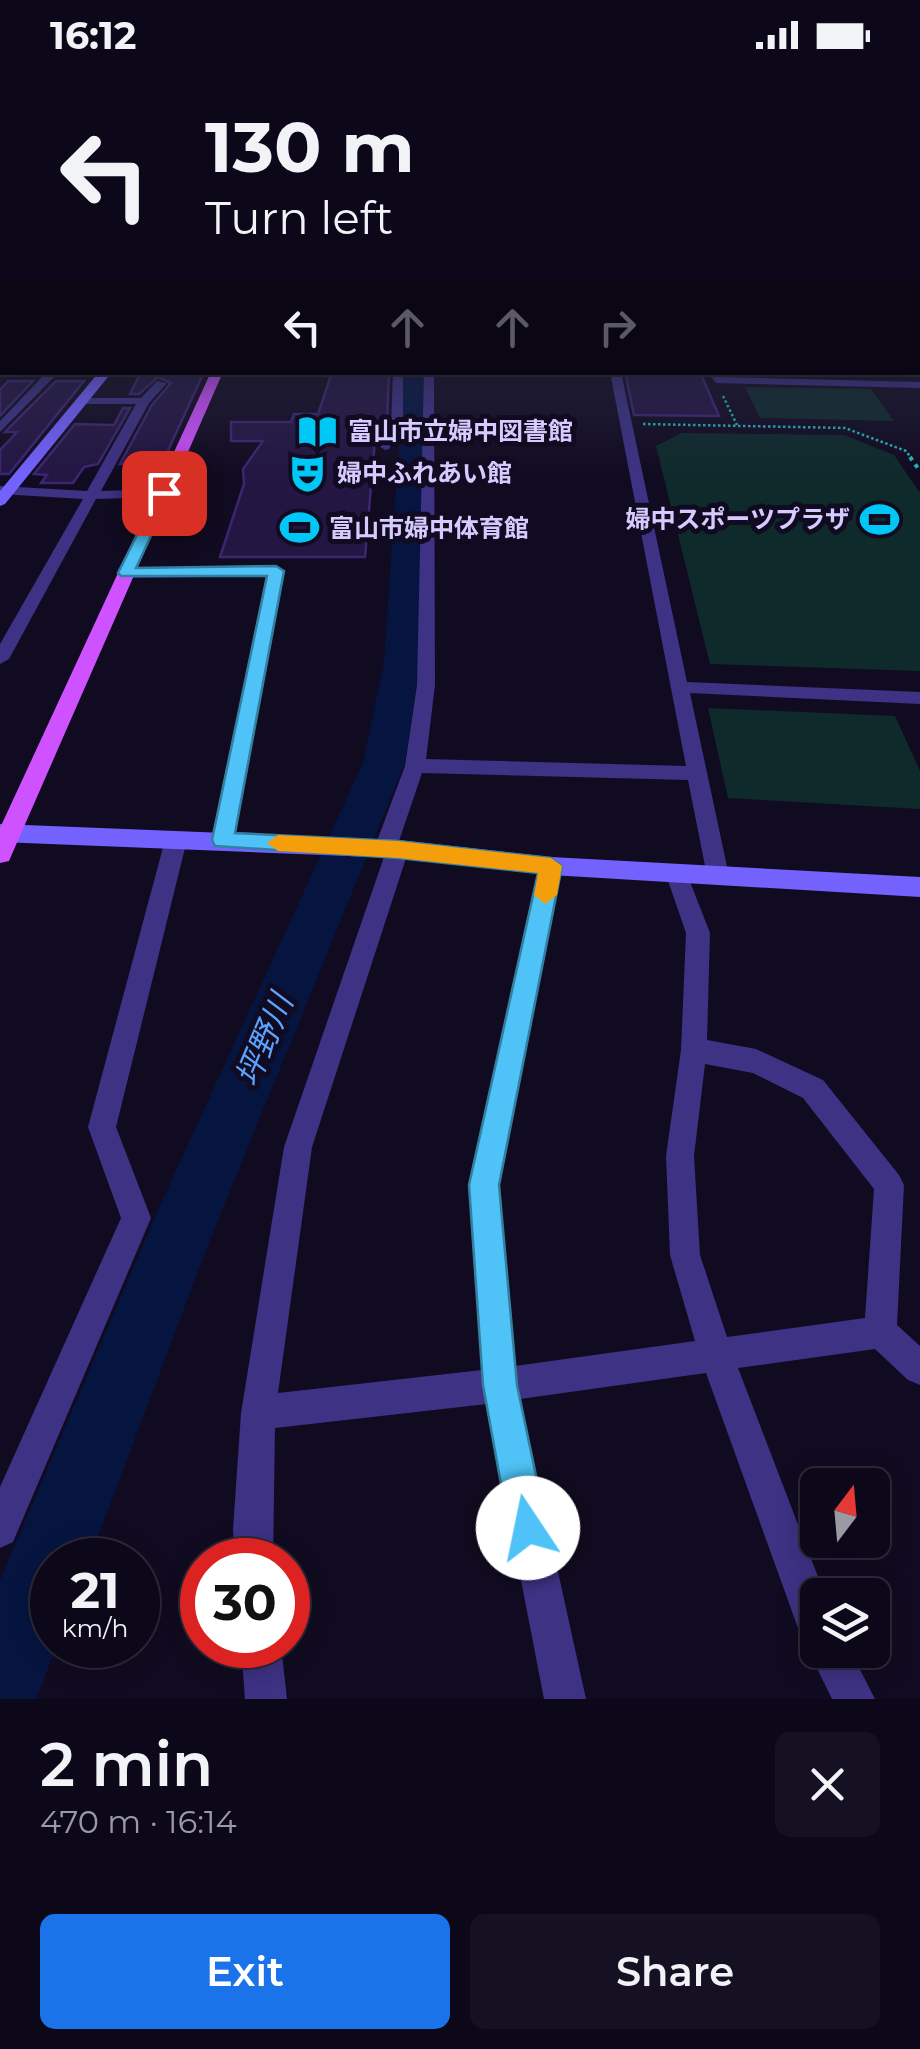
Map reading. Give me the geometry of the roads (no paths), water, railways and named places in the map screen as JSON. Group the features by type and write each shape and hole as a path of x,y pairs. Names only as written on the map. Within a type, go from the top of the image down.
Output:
{"main road":[{"path":"3,840 216,375"}],"street":[{"path":"0,428 50,375"},
{"path":"3,494 104,375"},
{"path":"384,446 397,426 398,375"},
{"path":"253,1538 258,1413 298,1147 414,766 426,684 429,375"},
{"path":"616,375 718,876"},
{"path":"714,376 920,385"},
{"path":"0,659 144,401 160,383"},
{"path":"84,401 144,401"},
{"path":"398,416 429,416"},
{"path":"3,494 164,493"},
{"path":"126,573 276,571 223,840"},
{"path":"681,688 920,698"},
{"path":"414,766 697,773"},
{"path":"3,840 223,840 386,849 676,875 920,888"},
{"path":"0,1529 136,1218 102,1128 176,840"},
{"path":"551,866 484,1185 500,1385 556,1672 565,1699"},
{"path":"676,875 698,933 694,1050 680,1156 685,1255 716,1355 800,1580"},
{"path":"694,1050 756,1061 812,1089 889,1185 880,1332"},
{"path":"258,1413 500,1385 880,1332 920,1368"},
{"path":"263,1668 266,1699"},
{"path":"838,1668 854,1699"}],"waterway":[{"name":"坪野川","path":"0,1682 180,1235 384,763 402,662 415,375"}],"place":[{"name":"富山市立婦中図書館","path":"318,431"},
{"name":"婦中ふれあい館","path":"307,473"},
{"name":"婦中スポーツプラザ","path":"880,519"},
{"name":"富山市婦中体育館","path":"299,528"}]}
